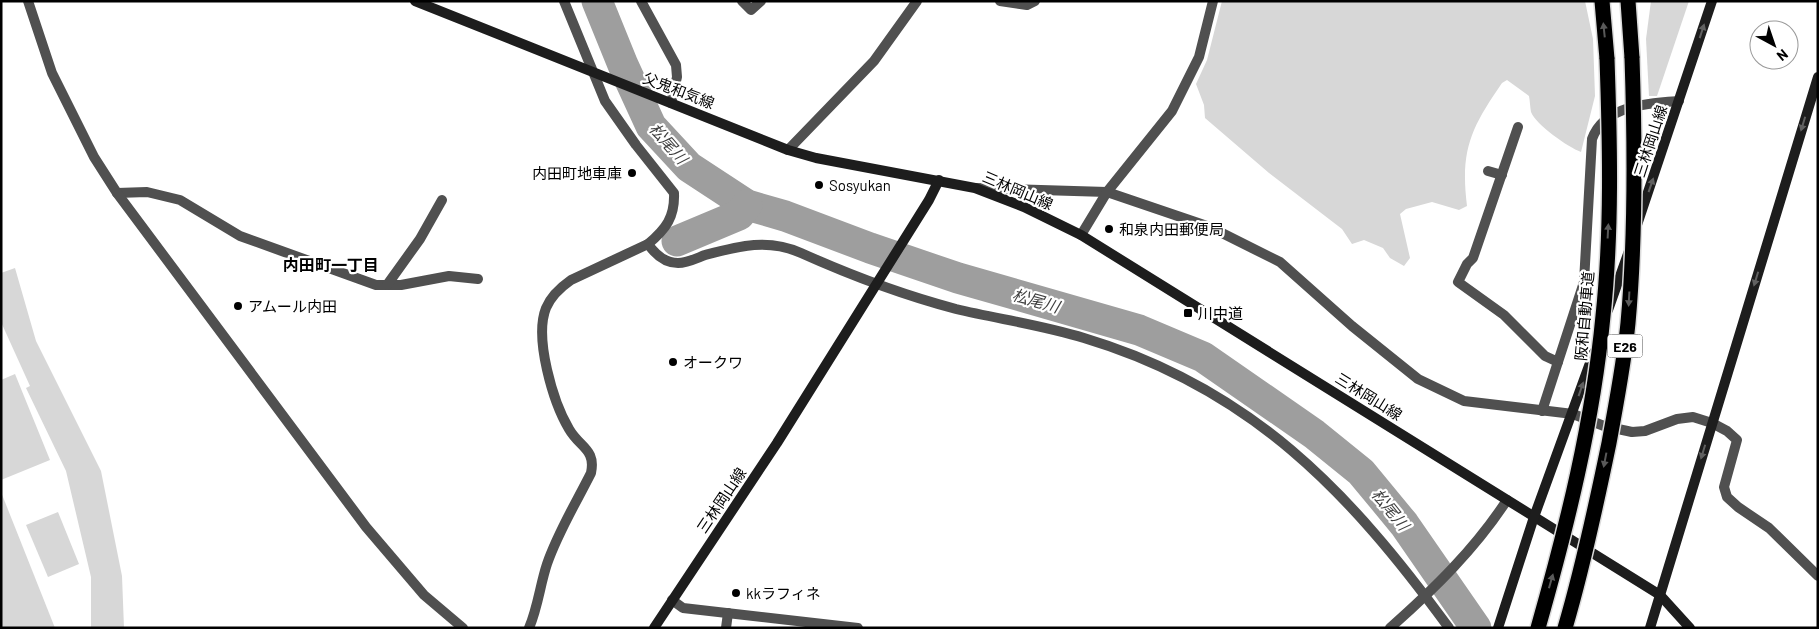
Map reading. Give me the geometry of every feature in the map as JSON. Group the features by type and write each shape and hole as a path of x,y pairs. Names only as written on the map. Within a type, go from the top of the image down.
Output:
{"highway":[{"name":"阪和自動車道","path":"1538,628 1574,488 1593,391 1603,316 1611,166 1607,59 1602,1"},
{"name":"E26","path":"1564,628 1580,577 1598,496 1617,398 1628,324 1636,156 1628,1"}],"main road":[{"name":"父鬼和気線","path":"415,1 788,150 816,158 939,180"},
{"name":"三林岡山線","path":"1498,627 1534,517 1573,414 1679,101 1709,4"},
{"path":"1650,628 1818,78"},
{"name":"三林岡山線","path":"654,628 777,443 879,281 939,180 975,188 1024,207 1081,235 1660,595 1690,628"}],"street":[{"path":"28,1 52,74 94,157 117,193 366,527 424,595 463,628"},
{"path":"529,628 536,613 546,566 555,543 591,473 593,464 592,455 570,431 555,396 542,337 546,309 555,294 571,280 648,244 660,234 670,221 674,211 674,193 610,108 600,75 564,1"},
{"path":"641,1 676,65 677,77 671,103"},
{"path":"742,1 751,10 761,1"},
{"path":"788,150 874,61 916,1"},
{"path":"1000,1 1027,5 1035,1"},
{"path":"1081,235 1107,192 1172,111 1199,56 1213,1"},
{"path":"1542,410 1584,282 1592,139 1595,132 1606,121 1626,109 1648,103 1679,101"},
{"path":"1518,127 1473,258 1467,264 1458,282 1504,315 1545,356 1558,362"},
{"path":"1488,171 1502,175"},
{"path":"975,188 1107,192 1210,227 1280,262 1352,326 1418,379 1464,401 1573,414 1604,426 1632,432 1645,431 1677,419 1693,417 1712,423 1727,431 1737,440 1724,487 1727,497 1738,508 1769,528 1818,576"},
{"path":"117,193 147,192 180,200 240,236 376,285 449,276 478,279"},
{"path":"387,285 420,239 442,200"},
{"path":"648,244 655,254 664,260 678,263 739,246 772,243 953,308 1084,338 1147,360 1197,384 1235,407 1312,467 1352,506 1427,593 1449,628"},
{"path":"1390,628 1484,534 1507,500"},
{"path":"672,600 683,608 858,628"},
{"path":"726,628 728,613"}],"shaded area":[{"path":"1222,1 1585,1 1593,39 1595,96 1581,152 1561,141 1539,123 1531,112 1529,96 1507,80 1502,83 1482,113 1470,140 1465,169 1467,206 1459,210 1432,202 1406,209 1400,214 1410,258 1404,266 1390,258 1383,248 1364,240 1352,244 1342,229 1269,173 1205,118 1204,105 1196,84 1207,60"},
{"path":"1651,1 1689,1 1657,96 1649,96 1646,39"},
{"path":"15,268 36,341 101,471 122,576 124,628 91,628 91,577 66,471 26,388 30,386 1,322 1,273"},
{"path":"15,374 50,460 1,480 1,380"},
{"path":"1,492 55,628 1,628"},
{"path":"58,512 79,564 48,577 26,525"}],"waterway":[{"name":"松尾川","path":"597,1 623,65 651,126 689,167 747,205 785,216 958,278 1139,330 1203,357 1314,434 1361,472 1404,524 1476,628"},
{"path":"677,241 739,215 747,205"}],"place":[{"name":"内田町地車庫","path":"632,173"},
{"name":"Sosyukan","path":"819,185"},
{"name":"和泉内田郵便局","path":"1109,229"},
{"name":"アムール内田","path":"238,306"},
{"name":"川中道","path":"1188,313"},
{"name":"オークワ","path":"673,362"},
{"name":"kkラフィネ","path":"736,593"}],"district":[{"name":"内田町一丁目","path":"331,264"}]}
